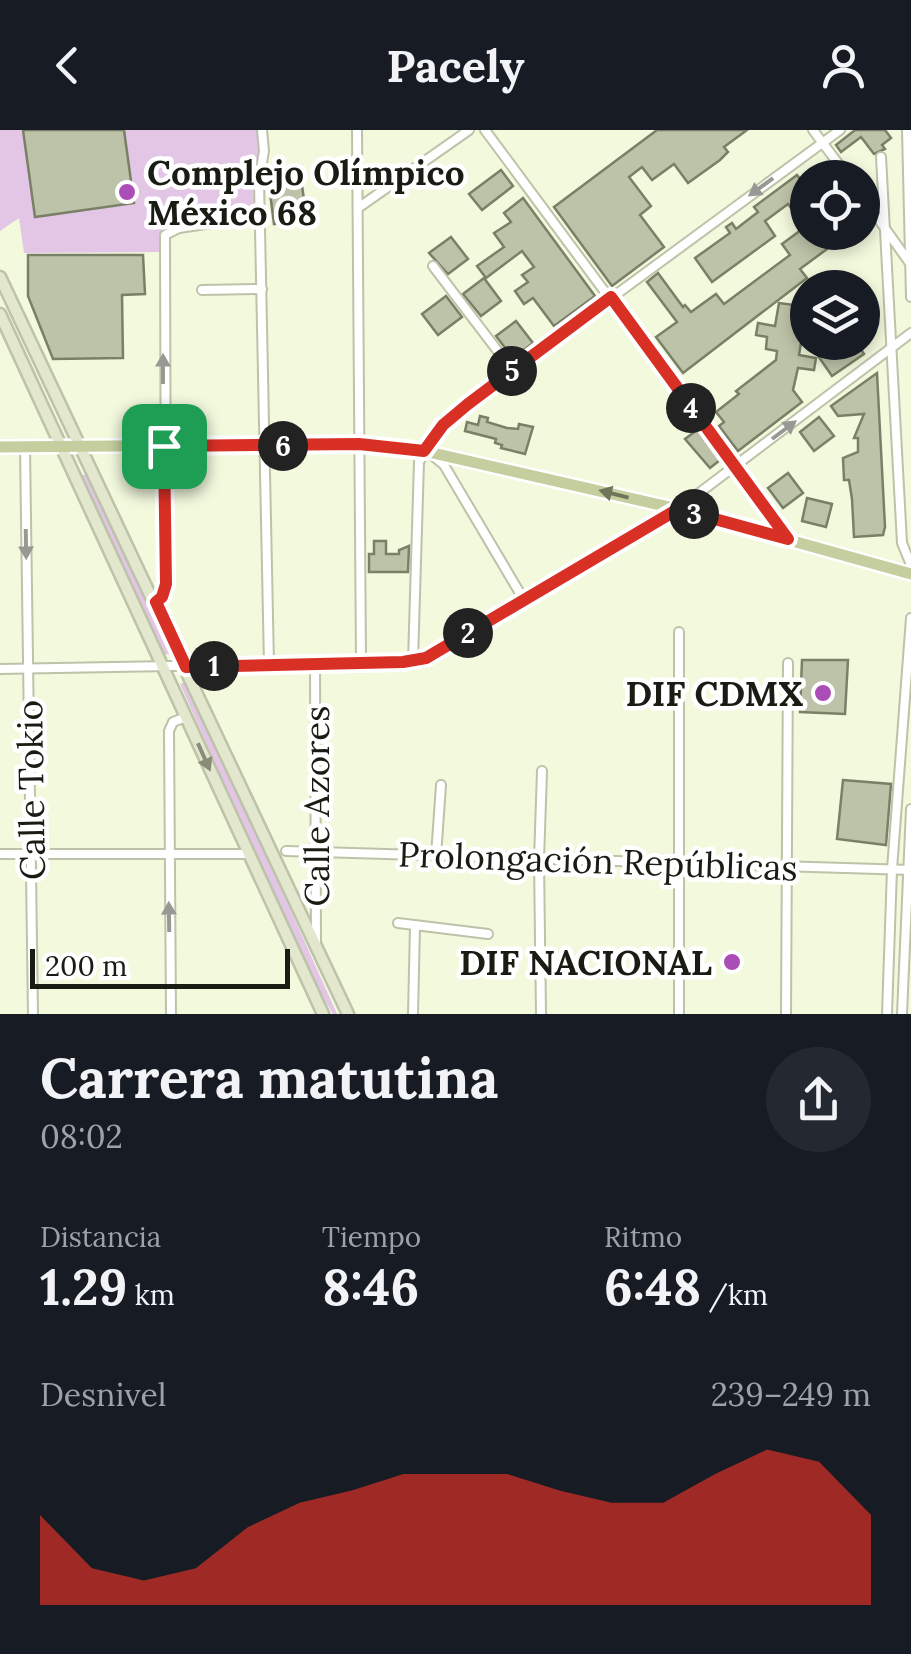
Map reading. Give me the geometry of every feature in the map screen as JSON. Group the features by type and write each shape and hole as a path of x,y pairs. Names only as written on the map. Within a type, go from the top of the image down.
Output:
{"main road":[{"path":"0,277 348,1014"},
{"path":"0,314 322,1014"},
{"path":"27,374 33,377 54,420 62,419 64,411"},
{"path":"0,447 359,444 424,451 464,457 678,509 911,574"}],"street":[{"path":"262,130 260,216 269,665"},
{"path":"357,130 360,662"},
{"path":"358,208 469,130"},
{"path":"485,130 788,539"},
{"path":"813,130 835,160"},
{"path":"413,661 419,462 424,451 459,410 840,130"},
{"path":"908,130 911,297"},
{"path":"881,157 902,543 911,565"},
{"path":"156,602 166,584 164,235 178,228 260,216"},
{"path":"880,220 910,265"},
{"path":"433,266 513,370"},
{"path":"202,290 262,289"},
{"path":"0,670 426,658 678,509 911,334"},
{"name":"Calle Tokio","path":"24,447 33,1014"},
{"path":"424,451 444,465 524,600"},
{"path":"888,1014 892,870 911,618"},
{"path":"679,632 679,1014"},
{"path":"786,1014 788,663"},
{"name":"Calle Azores","path":"315,664 316,948"},
{"path":"171,1014 168,731 173,722 186,717"},
{"path":"541,1014 542,770"},
{"path":"436,856 441,785"},
{"path":"902,1014 911,810"},
{"name":"Prolongación Repúblicas","path":"286,852 908,870"},
{"path":"0,854 248,854"},
{"path":"398,924 488,934"},
{"path":"413,1014 415,926"},
{"path":"889,950 904,950"}],"shaded area":[{"name":"Complejo Olímpico México 68","path":"0,130 257,130 260,150 253,209 163,219 160,252 24,253 19,218 0,231"},
{"path":"90,474 174,655 164,654 79,475"},
{"path":"188,681 337,1014 333,1014 308,973 180,684"}],"building":[{"path":"23,130 124,130 134,203 35,217"},
{"path":"657,130 747,130 724,147 728,152 720,160 688,183 674,164 652,180 642,167 629,177 651,206 640,215 664,247 612,286 554,207"},
{"path":"855,130 885,130 891,138 882,145 885,149 874,154 861,137 841,152 836,145"},
{"path":"501,170 513,186 482,210 469,194"},
{"path":"301,179 307,220 274,224 269,185"},
{"path":"790,180 790,207 788,204 765,221 775,236 712,282 695,258 730,233 726,227 732,223 736,229 758,212 754,207"},
{"path":"523,198 595,296 554,326 533,298 524,304 515,291 528,282 522,275 534,267 522,251 486,278 477,266 504,247 494,233 511,222 504,213"},
{"path":"451,237 468,259 448,274 429,253"},
{"path":"790,238 790,250 826,250 801,270 790,270 790,291 683,373 656,337 677,322 647,282 658,273 691,312 716,294 724,304 790,255 782,244"},
{"path":"28,255 143,255 145,294 122,295 123,358 53,359 28,296"},
{"path":"484,278 501,301 481,316 463,294"},
{"path":"446,296 462,317 438,335 422,314"},
{"path":"779,303 790,304 790,360 816,360 814,370 798,368 793,390 802,402 738,451 719,426 724,422 716,412 776,360 777,351 766,349 767,337 756,335 758,323 775,326"},
{"path":"516,321 533,343 513,358 496,336"},
{"path":"821,360 855,360 832,376"},
{"path":"877,373 885,527 883,535 854,537 852,499 849,480 844,480 843,458 858,452 858,438 854,438 864,414 838,416 831,406"},
{"path":"480,416 507,428 518,429 519,424 533,427 525,454 501,448 496,439 465,431 467,422 478,425"},
{"path":"819,417 834,436 814,451 800,432"},
{"path":"697,430 720,460 710,468 685,439"},
{"path":"788,473 803,493 783,508 768,488"},
{"path":"807,498 832,504 826,527 802,521"},
{"path":"374,541 386,541 386,554 399,554 399,550 409,546 408,572 369,572"},
{"path":"802,660 848,660 845,714 800,712"},
{"path":"843,780 891,784 886,845 837,839"}],"place":[{"name":"Complejo Olímpico México 68","path":"127,192"},
{"name":"DIF CDMX","path":"823,693"},
{"name":"DIF NACIONAL","path":"732,962"}],"route":[{"path":"611,297 788,539 678,509 426,658 403,662 186,667 156,602 166,592 164,446 359,444 424,451 443,425 468,404 611,297"}]}
